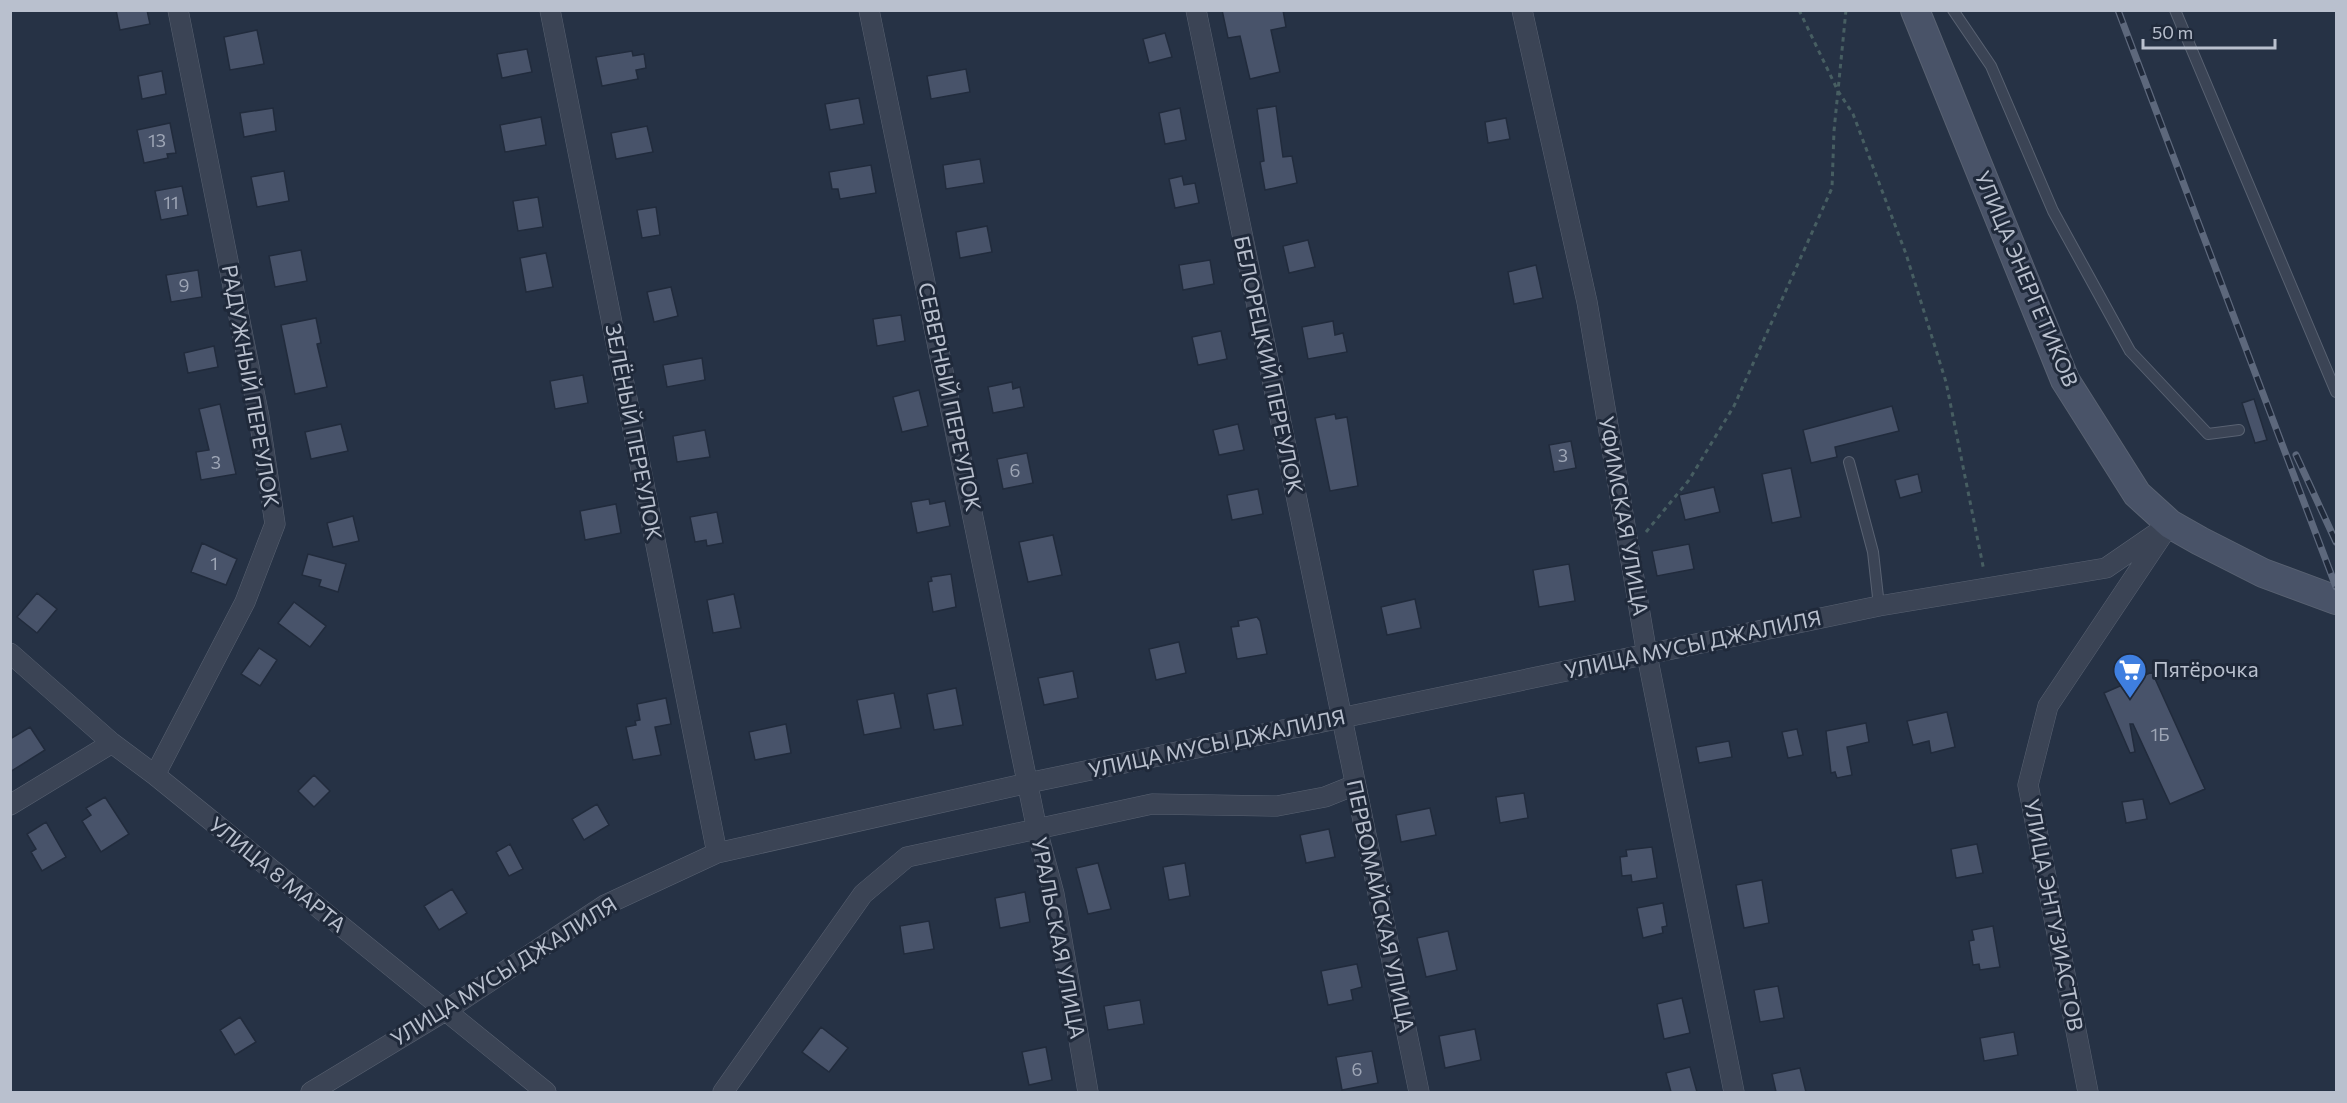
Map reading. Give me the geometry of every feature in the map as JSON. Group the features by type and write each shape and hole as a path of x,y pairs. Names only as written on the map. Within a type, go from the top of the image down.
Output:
{"main road":[{"name":"УЛИЦА ЭНЕРГЕТИКОВ","path":"1915,10 2066,380 2137,494 2170,524 2263,573 2337,600"}],"street":[{"name":"РАДУЖНЫЙ ПЕРЕУЛОК","path":"155,775 245,602 274,524 259,417 178,10"},
{"name":"ЗЕЛЁНЫЙ ПЕРЕУЛОК","path":"549,10 717,853"},
{"name":"СЕВЕРНЫЙ ПЕРЕУЛОК","path":"869,10 1028,783"},
{"name":"БЕЛОРЕЦКИЙ ПЕРЕУЛОК","path":"1196,10 1341,719"},
{"name":"УФИМСКАЯ УЛИЦА","path":"1522,10 1587,302 1647,655 1734,1092"},
{"name":"УЛИЦА МУСЫ ДЖАЛИЛЯ","path":"311,1092 445,1011 605,905 717,853 1028,783 1879,606 2106,568 2170,524"},
{"name":"УЛИЦА ЭНТУЗИАСТОВ","path":"2088,1092 2028,785 2048,706 2170,524"},
{"name":"УЛИЦА 8 МАРТА","path":"10,653 112,743 155,775 546,1092"},
{"name":"ПЕРВОМАЙСКАЯ УЛИЦА","path":"1341,719 1419,1092"},
{"path":"10,805 112,743"},
{"name":"УРАЛЬСКАЯ УЛИЦА","path":"1028,783 1037,830 1054,894 1088,1092"},
{"path":"723,1092 863,894 907,857 1152,804 1277,806 1325,797 1355,785"}],"lane":[{"path":"1953,10 1991,66 2053,211 2130,351 2208,434 2239,430"},
{"path":"2175,10 2337,392"},
{"path":"1849,462 1873,552 1879,606"}],"path":[{"path":"1799,10 1838,91 1853,114 1906,254 1946,381 1988,588"},
{"path":"1629,551 1689,480 1739,395 1832,188 1846,10"}],"building":[{"path":"116,10 147,10 150,24 120,30"},
{"path":"1222,10 1283,10 1286,27 1271,30 1280,72 1250,79 1240,36 1228,38"},
{"path":"257,30 264,64 230,70 224,37"},
{"path":"1165,33 1172,57 1149,63 1143,39"},
{"path":"527,49 532,72 502,78 497,54"},
{"path":"632,51 633,56 644,54 646,68 636,70 638,79 602,86 596,57"},
{"path":"966,69 970,92 931,99 927,76"},
{"path":"162,71 166,94 142,99 138,76"},
{"path":"859,98 864,124 830,130 825,104"},
{"path":"1276,106 1283,157 1292,156 1297,183 1265,190 1260,162 1264,161 1257,109"},
{"path":"273,108 276,131 244,137 240,113"},
{"path":"1180,108 1186,140 1165,144 1159,113"},
{"path":"541,117 546,145 505,152 500,125"},
{"path":"1506,118 1510,139 1488,143 1485,122"},
{"path":"170,123 176,153 167,154 168,158 144,163 137,130"},
{"path":"647,126 653,152 616,159 611,133"},
{"path":"980,159 984,183 946,189 943,165"},
{"path":"871,165 876,193 840,199 838,189 832,189 829,172"},
{"path":"284,171 289,201 257,207 251,177"},
{"path":"1182,176 1184,185 1195,183 1199,203 1175,208 1169,179"},
{"path":"182,186 188,215 161,220 155,191"},
{"path":"538,197 543,227 518,231 513,201"},
{"path":"656,207 660,235 642,238 637,210"},
{"path":"987,226 992,252 960,258 956,232"},
{"path":"1308,240 1315,267 1289,273 1283,246"},
{"path":"301,250 307,281 275,287 269,256"},
{"path":"546,253 553,287 526,292 520,258"},
{"path":"1210,260 1214,284 1183,290 1179,265"},
{"path":"1536,265 1543,298 1514,304 1508,272"},
{"path":"198,270 202,297 171,302 166,275"},
{"path":"671,287 678,316 654,322 647,292"},
{"path":"901,315 905,341 877,346 873,319"},
{"path":"316,318 321,343 317,344 327,387 295,394 281,325"},
{"path":"1333,321 1335,335 1343,333 1347,352 1308,359 1302,327"},
{"path":"1221,331 1227,359 1198,365 1192,337"},
{"path":"214,346 218,367 188,373 184,353"},
{"path":"702,358 705,380 667,387 663,365"},
{"path":"583,375 588,403 555,409 550,381"},
{"path":"1012,382 1013,389 1020,387 1024,407 993,413 988,387"},
{"path":"919,390 928,426 902,432 893,397"},
{"path":"2254,399 2267,440 2255,443 2242,403"},
{"path":"220,404 236,474 201,480 196,452 209,450 199,409"},
{"path":"1892,406 1899,431 1835,447 1837,457 1811,463 1803,430"},
{"path":"1335,414 1336,419 1347,417 1358,486 1330,491 1315,418"},
{"path":"341,424 348,451 311,459 305,432"},
{"path":"1238,424 1244,450 1219,455 1213,430"},
{"path":"705,430 710,457 677,462 673,436"},
{"path":"1571,441 1576,468 1554,472 1549,445"},
{"path":"1027,453 1033,483 1003,489 997,459"},
{"path":"1791,468 1801,517 1772,523 1762,474"},
{"path":"1918,474 1922,492 1900,498 1895,480"},
{"path":"1714,487 1720,512 1685,520 1679,495"},
{"path":"1258,489 1263,514 1232,520 1227,495"},
{"path":"929,499 930,504 945,501 950,526 917,533 911,502"},
{"path":"616,504 621,533 585,540 580,511"},
{"path":"717,512 723,543 707,546 706,540 695,542 690,517"},
{"path":"353,516 359,541 333,547 327,523"},
{"path":"1053,535 1062,575 1028,582 1019,542"},
{"path":"202,543 237,559 226,585 191,572"},
{"path":"1689,544 1694,569 1657,576 1652,551"},
{"path":"308,554 346,564 338,592 319,586 321,580 302,575"},
{"path":"1569,564 1575,601 1539,607 1533,570"},
{"path":"951,574 956,607 933,612 928,582 932,581 931,577"},
{"path":"37,593 57,609 37,633 17,617"},
{"path":"734,594 741,628 713,633 707,600"},
{"path":"1415,599 1421,628 1387,635 1381,607"},
{"path":"294,602 326,626 310,647 278,623"},
{"path":"1257,617 1260,621 1267,654 1237,659 1231,627 1239,626 1238,621"},
{"path":"1179,642 1186,673 1156,680 1149,649"},
{"path":"259,648 277,660 260,686 241,674"},
{"path":"1073,671 1078,698 1044,705 1038,678"},
{"path":"2152,672 2205,789 2170,804 2133,724 2130,724 2135,752 2130,753 2104,693"},
{"path":"956,688 963,725 934,730 927,694"},
{"path":"894,693 901,728 864,735 857,700"},
{"path":"666,698 671,724 655,727 661,755 633,760 626,727 636,725 635,721 640,720 637,704"},
{"path":"1947,712 1955,747 1931,753 1929,741 1913,745 1907,721"},
{"path":"1866,723 1869,742 1847,747 1852,775 1837,778 1835,772 1831,773 1826,731"},
{"path":"786,724 791,753 755,760 749,732"},
{"path":"30,727 45,750 10,772 10,739"},
{"path":"1797,729 1803,755 1788,758 1782,732"},
{"path":"1729,741 1732,757 1699,763 1696,747"},
{"path":"314,775 330,791 314,807 298,791"},
{"path":"1524,793 1528,818 1500,823 1496,797"},
{"path":"105,797 129,834 101,852 82,821 91,815 86,808"},
{"path":"2143,799 2147,819 2126,823 2122,802"},
{"path":"597,804 609,825 584,840 572,819"},
{"path":"1430,808 1436,835 1401,842 1396,815"},
{"path":"46,822 66,857 42,871 31,852 36,849 27,834"},
{"path":"1329,829 1335,857 1306,863 1300,835"},
{"path":"510,844 523,869 509,876 496,852"},
{"path":"1977,844 1983,873 1956,878 1951,849"},
{"path":"1652,847 1657,878 1632,882 1631,875 1622,876 1620,857 1627,856 1626,850"},
{"path":"1098,863 1111,909 1088,914 1076,868"},
{"path":"1185,863 1190,896 1169,900 1163,867"},
{"path":"1762,880 1769,923 1744,928 1736,885"},
{"path":"452,889 467,913 439,930 424,906"},
{"path":"1025,892 1030,922 1000,928 995,898"},
{"path":"1663,903 1667,926 1662,927 1663,933 1643,938 1637,908"},
{"path":"929,921 934,949 904,954 900,926"},
{"path":"1993,926 2000,967 1980,970 1979,964 1973,965 1969,941 1974,940 1972,930"},
{"path":"1448,931 1457,970 1426,977 1417,938"},
{"path":"1357,964 1362,987 1351,990 1353,1000 1328,1005 1321,971"},
{"path":"1778,986 1784,1018 1760,1022 1754,990"},
{"path":"1682,998 1690,1033 1664,1039 1657,1004"},
{"path":"1140,1000 1144,1024 1108,1030 1104,1006"},
{"path":"240,1017 256,1042 235,1055 220,1030"},
{"path":"821,1027 848,1048 829,1072 802,1052"},
{"path":"1475,1029 1481,1060 1445,1068 1439,1036"},
{"path":"2014,1032 2018,1055 1984,1061 1980,1038"},
{"path":"1046,1047 1052,1080 1029,1085 1022,1052"},
{"path":"1372,1051 1378,1083 1342,1090 1336,1057"},
{"path":"1690,1067 1697,1092 1671,1092 1666,1073"},
{"path":"1800,1068 1806,1092 1776,1092 1772,1074"}],"railway":[{"path":"2118,10 2336,587"},
{"path":"2296,455 2336,542"}],"place":[{"name":"Пятёрочка","path":"2130,699"}]}
